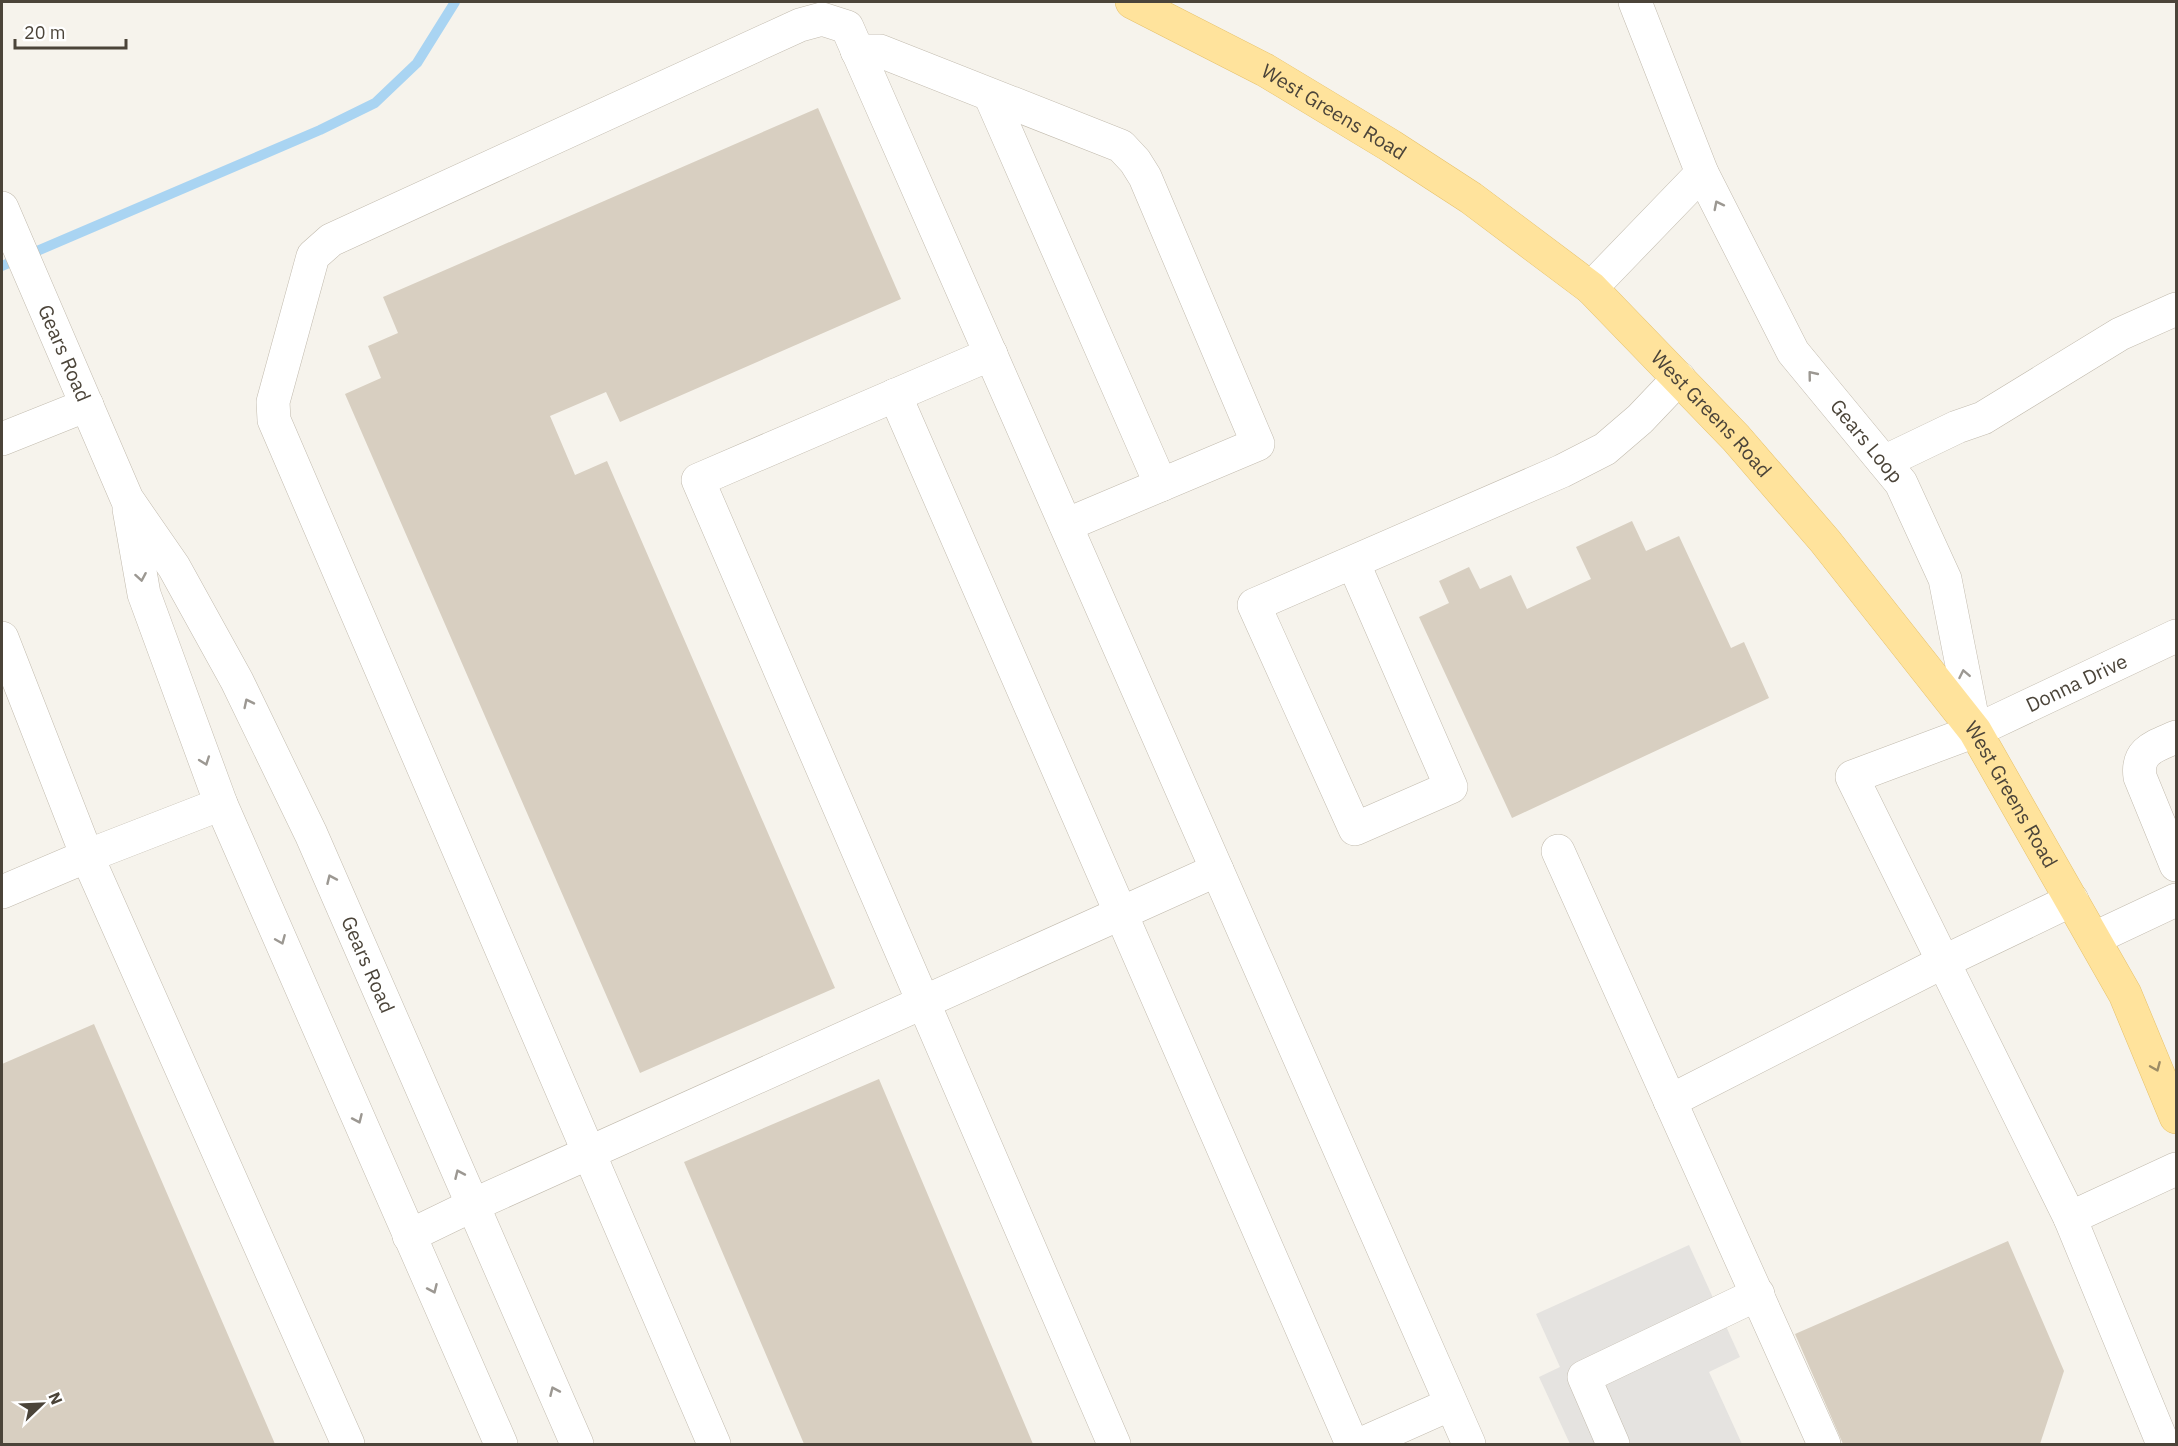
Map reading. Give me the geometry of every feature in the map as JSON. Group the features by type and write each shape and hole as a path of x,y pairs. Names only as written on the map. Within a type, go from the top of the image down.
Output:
{"main road":[{"name":"West Greens Road","path":"1132,2 1265,70 1391,146 1471,198 1591,288 1736,438 1825,541 1975,731 2125,994 2176,1117"},
{"name":"West Greens Road","path":"2125,994 2176,1052"}],"street":[{"name":"Gears Loop","path":"1635,2 1702,173 1793,352 1901,483 1945,579 1975,731"},
{"path":"714,1444 274,420 273,402 313,256 330,240 800,25 822,19 847,27 858,51 1469,1444"},
{"path":"858,51 880,51 1120,146 1135,161 1145,177 1258,444 1066,525"},
{"path":"990,95 1161,485"},
{"path":"1591,288 1702,173"},
{"name":"Gears Road","path":"2,208 127,499 174,567 237,681 311,834 577,1444"},
{"path":"1884,462 1957,427 1983,418 2121,334 2176,309"},
{"path":"991,354 698,480 1114,1444"},
{"path":"1353,562 1451,787 1355,830 1254,605 1562,471 1605,448 1640,419 1679,378"},
{"path":"895,395 1352,1444"},
{"path":"2,439 87,405"},
{"name":"Gears Road","path":"127,499 144,594 221,804 501,1444"},
{"name":"Donna Drive","path":"1943,962 1852,777 1975,731 2176,636"},
{"path":"2,638 87,856 348,1444"},
{"path":"2175,856 2164,802 2140,777 2138,765 2146,751 2176,737"},
{"path":"2,892 221,804"},
{"path":"1558,851 1824,1444"},
{"path":"409,1236 473,1205 1217,870"},
{"path":"1670,1101 1943,962 2072,900"},
{"path":"2095,938 2176,900"},
{"path":"1943,962 2070,1218 2163,1444"},
{"path":"2070,1218 2176,1169"},
{"path":"1613,1444 1584,1377 1758,1294"},
{"path":"1361,1444 1451,1404"}],"shaded area":[{"path":"1689,1245 1740,1357 1709,1372 1742,1444 1570,1444 1539,1377 1560,1367 1536,1314"}],"building":[{"path":"818,108 901,299 620,422 606,392 550,416 575,475 607,461 835,988 640,1073 345,394 381,378 368,346 398,333 383,297"},
{"path":"1632,521 1646,551 1679,536 1731,648 1744,642 1769,698 1512,818 1419,617 1449,603 1439,581 1469,567 1480,589 1511,575 1527,609 1591,579 1576,547"},
{"path":"94,1024 275,1444 2,1444 2,1064"},
{"path":"879,1079 1033,1444 804,1444 684,1162"},
{"path":"2008,1241 2064,1371 2040,1444 1843,1444 1795,1334"}],"waterway":[{"path":"2,266 320,130 375,103 417,63 455,2"}]}
